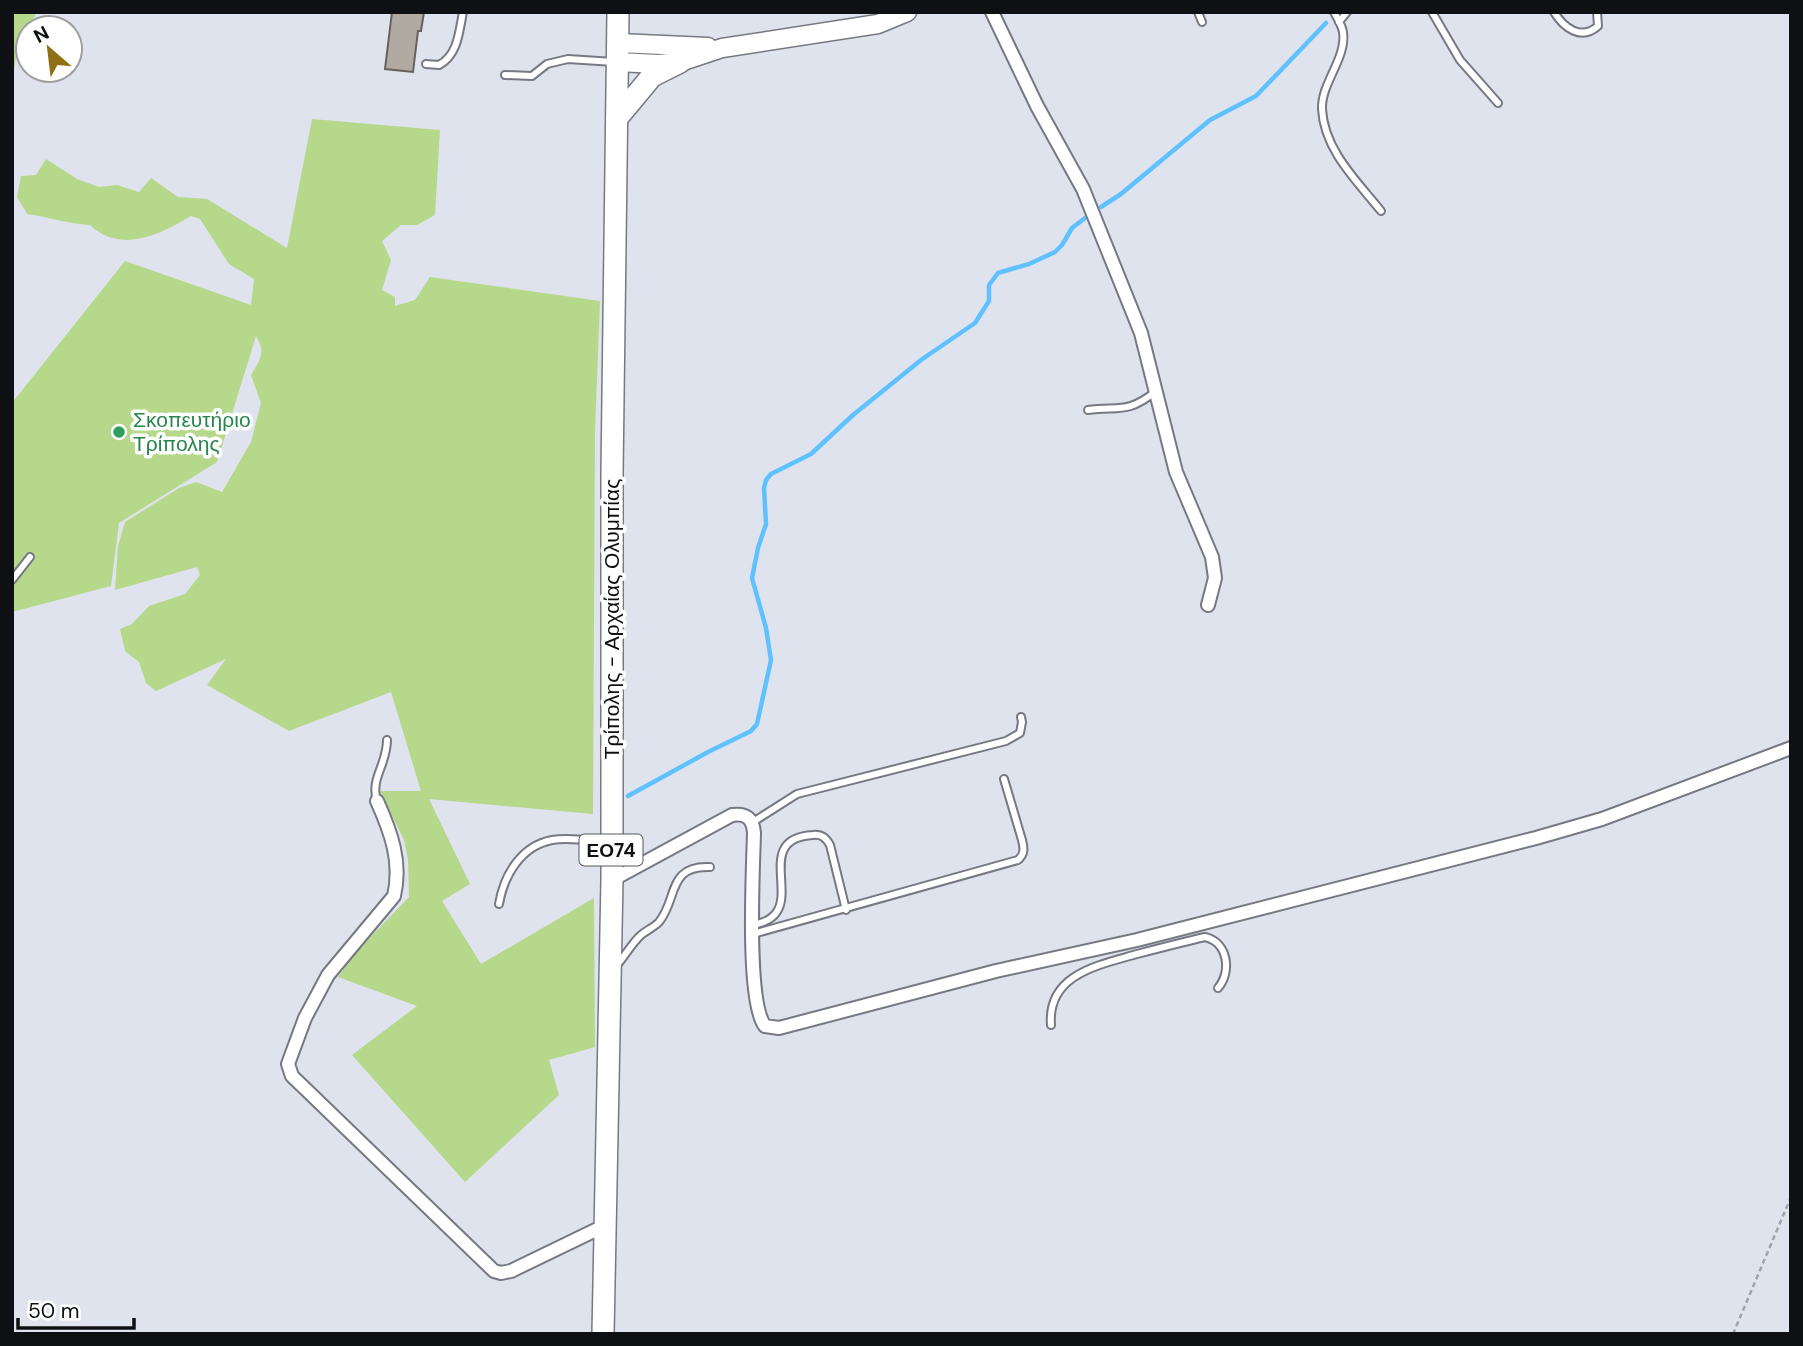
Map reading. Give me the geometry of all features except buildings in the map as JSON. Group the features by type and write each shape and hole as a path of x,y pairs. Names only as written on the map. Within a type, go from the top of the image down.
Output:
{"main road":[{"name":"Τρίπολης - Αρχαίας Ολυμπίας","path":"606,1225 612,880 611,474 618,12"},
{"path":"617,118 652,76 680,62"},
{"name":"ΕΟ74","path":"603,1334 606,1225"}],"street":[{"path":"617,53 722,48 878,24 908,12"},
{"path":"992,12 1037,106 1083,188 1141,333 1176,472 1212,557 1215,578 1208,605"},
{"path":"617,53 659,64 680,62 722,48"},
{"path":"612,880 733,815 744,815 753,822 752,956 758,1013 760,1020 770,1028 779,1028 996,971 1178,936 1536,838 1602,819 1791,748"},
{"path":"377,801 394,842 397,882 394,896 328,975 305,1018 288,1064 292,1076 494,1271 510,1271 606,1225"}],"lane":[{"path":"426,64 439,65 450,57 454,51 463,12"},
{"path":"1198,12 1202,22"},
{"path":"1334,12 1343,30 1342,47 1323,95 1322,111 1329,138 1338,157 1381,211"},
{"path":"1339,22 1347,12"},
{"path":"1432,12 1460,60 1498,103"},
{"path":"1554,12 1566,27 1586,34 1598,26 1597,12"},
{"path":"505,75 531,76 547,64 617,53"},
{"path":"1088,410 1123,409 1156,391"},
{"path":"12,580 30,557"},
{"path":"753,822 797,794 1006,741 1020,733 1023,722 1021,717"},
{"path":"377,801 373,788 387,751 387,740"},
{"path":"752,930 845,910 1018,860 1023,856 1024,850 1004,779"},
{"path":"752,930 776,913 780,904 784,849 790,843 807,836 820,835 826,838 830,845 845,910"},
{"path":"499,904 509,872 531,849 553,840 611,842"},
{"path":"609,975 640,935 660,920 683,873 696,867 710,867"},
{"path":"1051,1026 1053,1004 1061,989 1073,977 1091,967 1178,936 1205,937 1219,943 1226,970 1224,981 1219,988"}],"path":[{"path":"1733,1334 1791,1196"}],"green space":[{"path":"12,12 37,12 14,14 12,79"},
{"path":"312,119 440,130 435,215 417,225 401,225 382,241 391,260 382,290 395,297 395,306 415,300 430,277 600,301 595,432 593,814 429,799 470,884 442,901 481,964 594,898 595,1047 549,1060 559,1095 465,1182 352,1055 417,1006 338,977 357,951 409,897 408,859 404,840 380,791 421,791 391,692 289,731 207,685 226,659 156,691 146,683 139,662 125,651 120,629 132,624 149,606 185,594 200,575 197,567 115,590 118,546 125,522 179,488 196,482 222,492 251,442 261,403 251,375 261,356 261,347 256,336 217,462 119,523 111,586 12,612 12,403 125,261 251,305 254,279 229,264 200,219 191,216 166,230 140,238 114,238 102,234 90,225 27,214 17,197 21,176 36,175 46,159 77,179 99,187 117,185 139,192 151,178 178,197 207,199 287,248"}],"waterway":[{"path":"1101,207 1121,194 1210,120 1256,96 1326,23"},
{"path":"628,796 751,731 757,724 771,660 766,628 752,578 766,524 766,480 771,474 811,454 853,415 921,360 975,323 989,301 989,285 998,273 1029,264 1055,252 1072,228 1089,215"}],"place":[{"name":"Σκοπευτήριο Τρίπολης","path":"119,432"}]}
